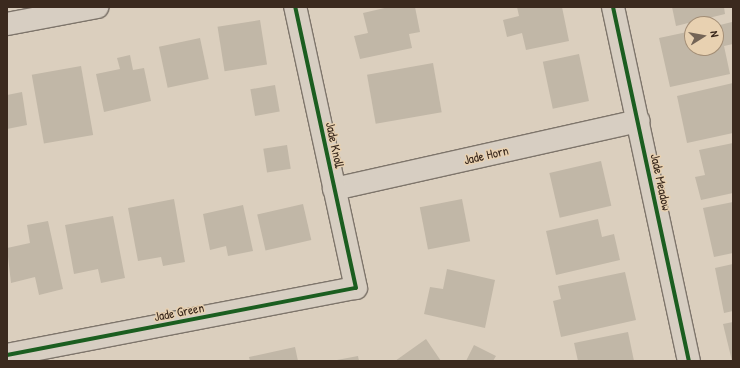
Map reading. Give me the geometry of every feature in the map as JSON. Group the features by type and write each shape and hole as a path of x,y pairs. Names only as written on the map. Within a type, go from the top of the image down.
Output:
{"street":[{"path":"7,24 97,7"},
{"name":"Jade Knoll","path":"295,7 356,288"},
{"name":"Jade Meadow","path":"613,7 689,361"},
{"name":"Jade Horn","path":"334,189 638,121"},
{"name":"Jade Green","path":"7,355 356,288"}],"building":[{"path":"389,7 415,7 420,32 409,34 412,48 360,59 354,36 368,33 363,13"},
{"path":"517,7 562,7 569,41 526,50 522,33 507,37 503,20 519,16"},
{"path":"672,7 724,7 725,14 717,16 684,16 684,24 676,26"},
{"path":"260,20 267,64 225,71 218,27"},
{"path":"732,22 733,44 724,46 724,24"},
{"path":"684,33 684,56 724,56 724,46 730,74 670,87 659,38"},
{"path":"200,38 209,79 168,88 159,47"},
{"path":"579,54 589,101 553,109 543,62"},
{"path":"130,55 133,70 144,68 151,101 104,112 96,74 120,69 117,58"},
{"path":"433,63 442,112 376,124 367,75"},
{"path":"81,66 93,135 44,144 32,75"},
{"path":"733,83 733,133 687,143 677,96"},
{"path":"275,85 280,112 255,116 250,89"},
{"path":"22,92 27,125 7,129 7,95"},
{"path":"733,143 733,193 701,200 695,177 705,175 699,150"},
{"path":"287,145 291,169 267,172 263,149"},
{"path":"601,161 611,206 560,218 549,173"},
{"path":"174,199 185,262 163,266 161,257 138,261 128,208"},
{"path":"462,199 470,241 428,249 420,207"},
{"path":"733,202 733,253 714,257 703,208"},
{"path":"303,204 311,240 266,251 257,215"},
{"path":"243,205 253,251 228,256 226,246 210,250 203,214"},
{"path":"113,216 125,278 101,283 98,269 74,274 65,225"},
{"path":"598,219 602,237 614,234 620,260 556,275 546,231"},
{"path":"48,221 63,289 39,295 35,277 11,283 7,248 30,243 27,225"},
{"path":"733,264 733,311 724,313 715,268"},
{"path":"447,269 495,280 485,328 424,314 430,287 443,289"},
{"path":"625,272 636,320 561,337 553,301 561,299 558,286"},
{"path":"733,322 733,361 732,361 723,324"},
{"path":"628,332 634,361 578,361 574,343"},
{"path":"426,339 441,361 395,361"},
{"path":"474,345 496,356 493,361 466,361"},
{"path":"295,347 298,361 250,361 249,357"},
{"path":"358,356 359,361 337,361 337,360"}],"cycle path":[{"path":"7,355 356,288 295,7"},
{"path":"613,7 689,361"}]}
